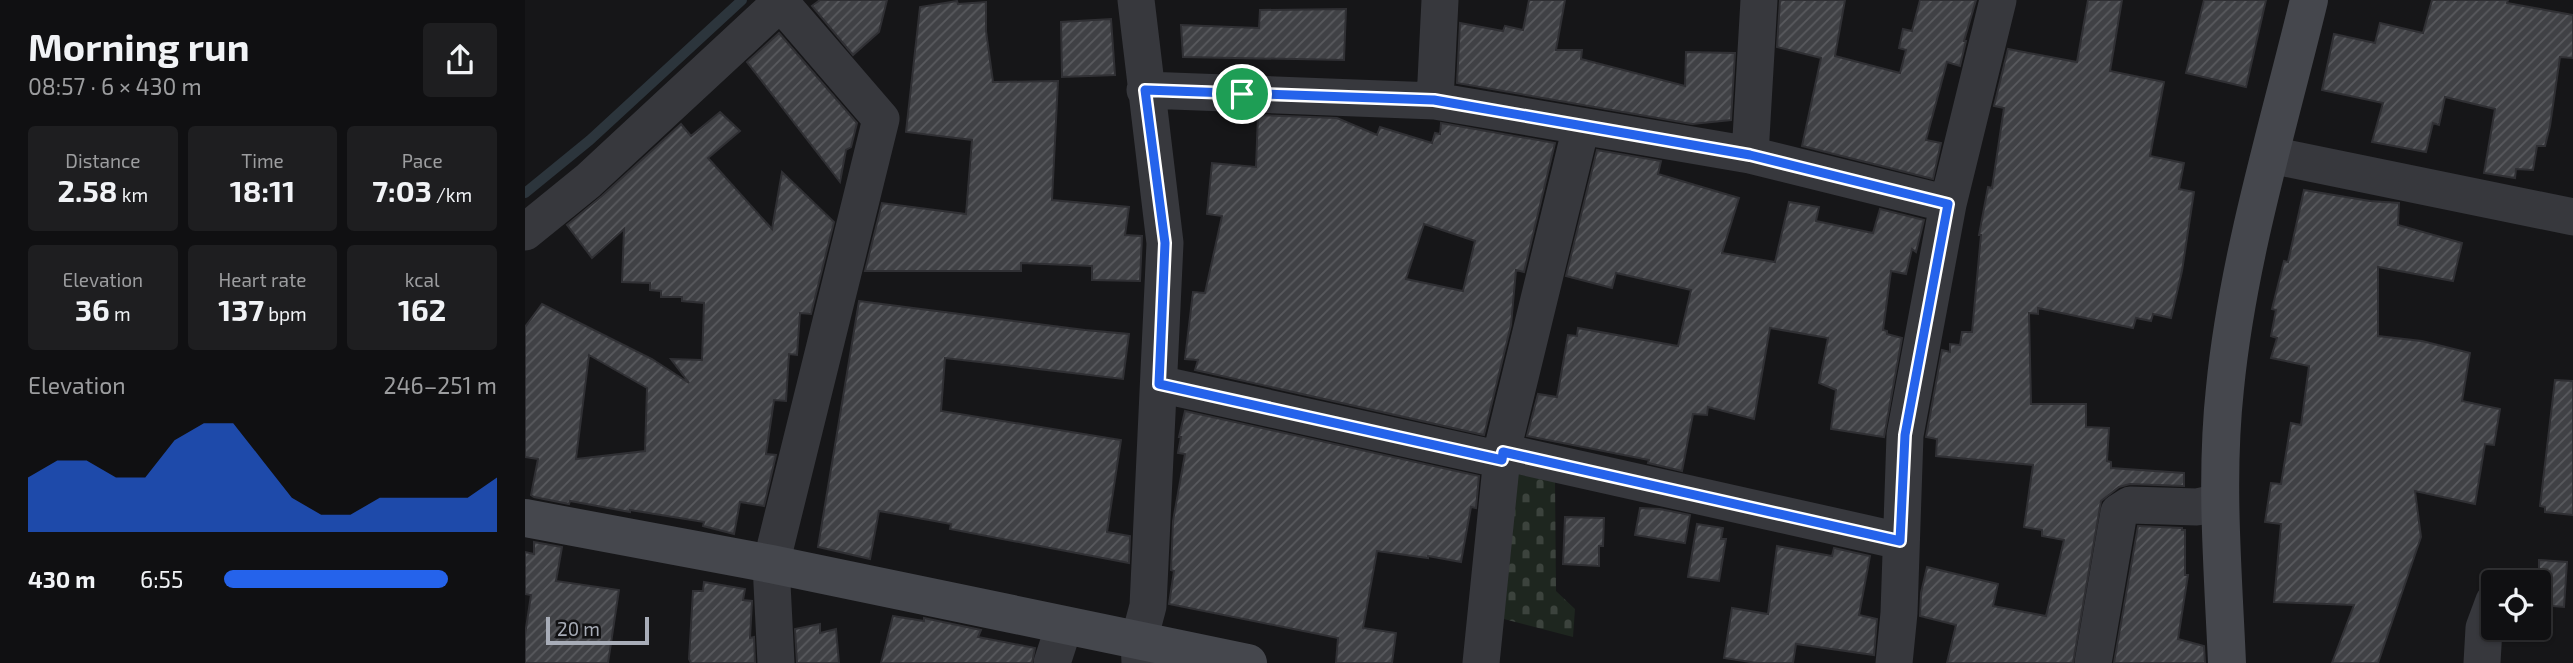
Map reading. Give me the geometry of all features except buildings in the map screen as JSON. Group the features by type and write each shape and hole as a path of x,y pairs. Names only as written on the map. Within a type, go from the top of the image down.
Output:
{"street":[{"path":"1136,0 1165,243 1148,606 1140,652"},
{"path":"1434,100 1440,0"},
{"path":"1750,155 1759,0"},
{"path":"1894,663 1899,612 1905,435 1948,204 1997,0"},
{"path":"2227,663 2219,502 2224,389 2238,293 2309,0"},
{"path":"525,232 588,181 782,1 881,119 771,565 776,663"},
{"path":"1145,90 1434,100 1750,155 1948,204"},
{"path":"1481,663 1502,456 1581,127"},
{"path":"2271,155 2573,217"},
{"path":"1159,384 1900,541"},
{"path":"2093,663 2119,512 2130,505 2197,507 2219,502"},
{"path":"525,518 771,565 1064,626 1140,652 1248,663"},
{"path":"1052,663 1064,626"},
{"path":"2482,663 2483,640"}],"green space":[{"path":"1508,470 1555,479 1556,591 1575,609 1573,637 1500,618"}],"waterway":[{"path":"525,193 590,140 742,0"}],"route":[{"path":"1145,90 1242,94 1434,100 1750,155 1948,204 1905,435 1900,541 1503,452 1502,460 1159,384 1165,243 1145,90"}]}
